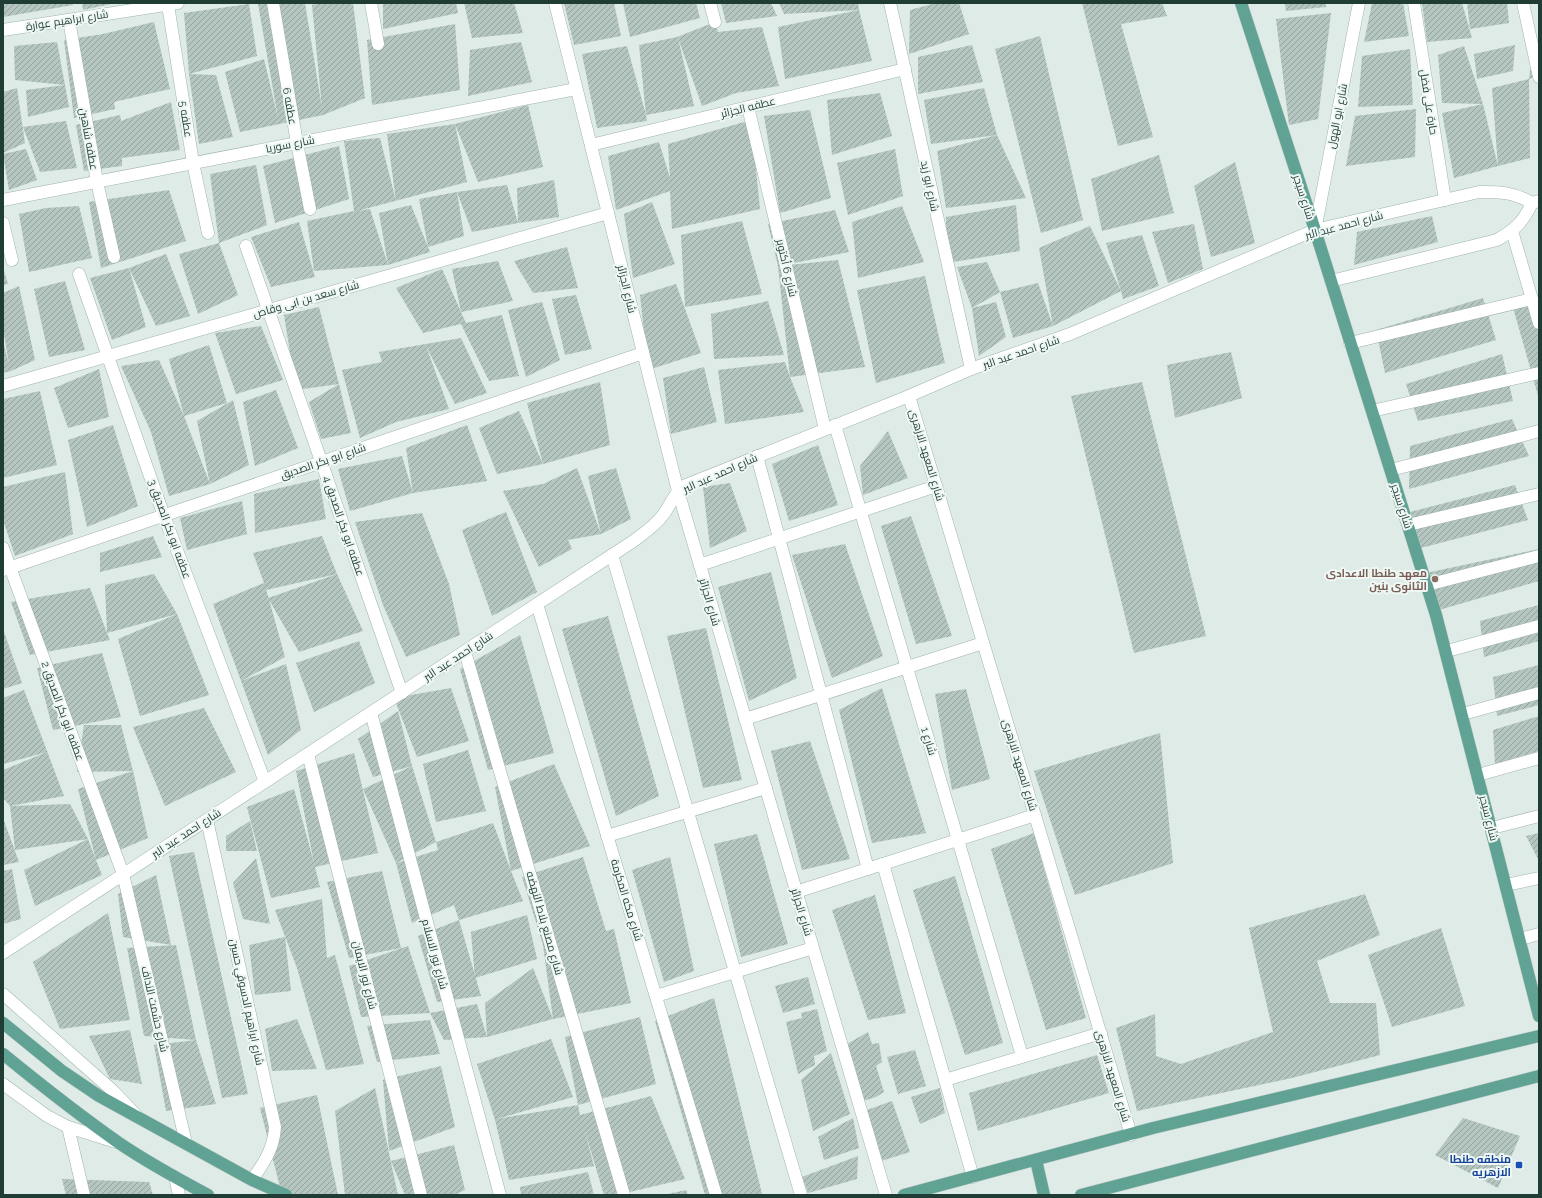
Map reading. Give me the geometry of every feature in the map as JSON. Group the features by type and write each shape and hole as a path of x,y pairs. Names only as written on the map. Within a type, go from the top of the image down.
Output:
{"main road":[{"name":"شارع سيجر","path":"1241,3 1315,230 1447,651 1520,939 1536,993 1539,1016"},
{"path":"3,1023 62,1071 99,1096 252,1180 286,1195"},
{"path":"904,1195 1131,1135 1152,1128 1539,1036"},
{"path":"3,1054 49,1091 120,1144 208,1195"},
{"path":"1081,1195 1539,1076"},
{"path":"1036,1160 1044,1195"}],"street":[{"name":"عطفه 6","path":"273,3 310,209"},
{"path":"371,3 378,44"},
{"name":"شارع الجزائر","path":"555,3 678,491 886,1195"},
{"path":"710,3 715,22"},
{"name":"شارع ابو زيد","path":"890,3 971,369"},
{"name":"شارع ابو الهول","path":"1315,230 1359,3"},
{"name":"حارة على فضل","path":"1414,3 1445,200"},
{"path":"1523,3 1539,77"},
{"name":"شارع ابراهيم عوارة","path":"3,30 173,4"},
{"name":"عطفه 5","path":"173,4 193,163 208,232"},
{"name":"عطفه شاهين","path":"69,20 97,182 114,257"},
{"name":"عطفه الجزائر","path":"590,146 905,68"},
{"name":"شارع سوريا","path":"3,200 576,89"},
{"name":"شارع 6 أكتوبر","path":"748,107 830,427"},
{"name":"شارع احمد عبد البر","path":"3,953 465,652 650,529 664,515 672,498 686,485 909,396 971,369 1070,334 1315,230 1479,192 1506,192 1536,202 1524,219 1512,231 1497,240 1331,281"},
{"name":"شارع سعد بن ابى وقاص","path":"3,386 608,213"},
{"path":"3,223 12,260"},
{"path":"1512,231 1539,323"},
{"name":"عطفه ابو بكر الصديق 4","path":"246,246 402,693"},
{"name":"عطفه ابو بكر الصديق 3","path":"79,274 164,516 265,782"},
{"path":"1350,343 1532,299"},
{"name":"شارع ابو بكر الصديق","path":"7,569 643,353"},
{"path":"1372,411 1539,373"},
{"name":"شارع المعهد الازهرى","path":"909,396 1131,1135"},
{"name":"شارع 1","path":"830,427 860,511 1022,1056"},
{"path":"1391,470 1539,431"},
{"path":"757,456 868,869"},
{"path":"700,565 936,486"},
{"path":"1408,525 1539,494"},
{"name":"عطفه ابو بكر الصديق 2","path":"3,548 7,569 123,874"},
{"path":"612,555 801,1195"},
{"path":"1427,585 1539,556"},
{"name":"شارع مكه المكرمة","path":"537,604 716,1195"},
{"path":"1447,651 1539,626"},
{"path":"745,719 983,643"},
{"name":"شارع مصنع بلاط النهضه","path":"465,652 624,1195"},
{"path":"1462,714 1539,693"},
{"name":"شارع نور الاسلام","path":"370,713 500,1195"},
{"name":"شارع نور الايمان","path":"308,754 421,1195"},
{"path":"1478,775 1539,758"},
{"path":"607,836 766,788"},
{"path":"796,892 1035,815"},
{"path":"1492,828 1539,816"},
{"name":"شارع ابراهيم الدسوقي حسين","path":"207,820 274,1127 274,1137 271,1149 252,1180"},
{"path":"883,864 973,1177"},
{"name":"شارع حشمت النداف","path":"123,874 186,1143"},
{"path":"1506,885 1539,878"},
{"path":"1520,939 1539,934"},
{"path":"656,996 813,948"},
{"path":"3,994 107,1085 138,1118"},
{"path":"945,1080 1100,1034"},
{"path":"3,1084 47,1116 68,1127 120,1144"},
{"path":"68,1127 84,1195"},
{"path":"175,1177 179,1195"}],"building":[{"path":"3,3 73,3 73,5 3,17"},
{"path":"82,3 111,3 111,4 83,10"},
{"path":"305,3 322,108 312,5 321,3 353,3 365,98 323,115 240,132 225,72 264,59 278,118 258,4"},
{"path":"383,3 456,3 458,13 383,29"},
{"path":"464,3 514,3 523,33 472,38"},
{"path":"564,3 614,3 621,36 574,45"},
{"path":"623,3 696,3 700,18 630,37"},
{"path":"721,3 771,3 777,16 726,23"},
{"path":"779,3 858,3 859,10 784,14"},
{"path":"936,3 959,3 969,34 909,54 910,10"},
{"path":"1082,3 1162,3 1167,16 1121,24 1153,137 1118,146"},
{"path":"1285,3 1326,3 1326,7 1286,11"},
{"path":"1372,3 1403,3 1409,36 1364,42"},
{"path":"1422,3 1462,3 1472,38 1427,42"},
{"path":"1467,3 1507,3 1509,23 1470,29"},
{"path":"249,4 257,56 189,74 184,13"},
{"path":"859,10 872,61 785,79 778,27"},
{"path":"1331,13 1318,119 1289,125 1276,19"},
{"path":"154,22 170,89 114,102 115,109 74,118 64,40 103,34"},
{"path":"715,22 718,32 762,27 779,86 736,93 702,106 678,38 694,106 646,115 639,45 677,37"},
{"path":"455,24 460,90 372,105 367,40"},
{"path":"1040,36 1083,220 1041,233 995,49"},
{"path":"57,42 65,85 15,80 14,46"},
{"path":"521,42 532,82 468,96 470,50"},
{"path":"972,45 983,82 918,94 918,57"},
{"path":"1515,45 1513,71 1477,79 1474,54"},
{"path":"627,46 647,121 597,128 582,54"},
{"path":"1464,46 1483,104 1442,103 1438,55"},
{"path":"1539,47 1539,76 1529,79 1533,48"},
{"path":"1410,49 1413,105 1358,107 1362,56"},
{"path":"189,74 216,75 233,137 199,144"},
{"path":"1529,79 1530,158 1498,166 1492,88"},
{"path":"65,85 69,107 28,117 26,90"},
{"path":"17,88 25,143 3,153 3,92"},
{"path":"984,88 997,135 931,144 924,100"},
{"path":"880,93 892,136 832,155 827,100"},
{"path":"171,102 180,150 122,158 122,166 84,171 76,125 120,115 121,121"},
{"path":"1483,104 1498,166 1454,178 1442,113"},
{"path":"528,105 543,167 478,182 455,124"},
{"path":"1416,109 1415,157 1346,166 1355,116"},
{"path":"810,110 831,198 780,213 764,116"},
{"path":"751,120 760,209 672,229 670,191 616,210 608,156 659,142 670,178 668,144"},
{"path":"66,121 77,168 40,172 23,127"},
{"path":"455,124 467,182 396,201 387,134"},
{"path":"997,135 1026,198 946,208 937,151"},
{"path":"380,138 396,201 357,211 370,209 388,265 314,271 307,221 354,211 344,141"},
{"path":"339,146 349,199 275,223 263,166"},
{"path":"26,149 37,180 9,190 3,154"},
{"path":"895,149 903,196 848,215 837,163"},
{"path":"1159,155 1174,213 1102,231 1091,179"},
{"path":"1235,162 1255,243 1211,257 1194,186"},
{"path":"256,165 267,225 219,243 210,174"},
{"path":"554,180 559,217 518,223 517,188"},
{"path":"507,185 518,223 472,232 457,192"},
{"path":"169,190 186,241 101,268 89,202"},
{"path":"457,192 464,236 428,247 419,199"},
{"path":"652,202 675,264 633,278 624,214"},
{"path":"411,205 430,252 388,265 379,213"},
{"path":"1016,205 1020,251 947,263 946,217"},
{"path":"79,206 92,258 29,272 19,214 46,208"},
{"path":"902,206 924,262 858,278 852,222"},
{"path":"835,210 849,252 779,266 838,260 865,367 790,377 778,266 768,224"},
{"path":"1432,216 1438,242 1354,265 1357,232"},
{"path":"742,221 762,294 685,307 681,235"},
{"path":"299,222 315,277 271,287 251,237"},
{"path":"1194,224 1203,269 1168,283 1152,232"},
{"path":"1090,226 1121,291 1053,326 1039,248"},
{"path":"1142,235 1159,286 1123,299 1106,243"},
{"path":"219,243 238,295 198,314 179,254"},
{"path":"567,247 578,288 533,293 514,261"},
{"path":"166,254 190,316 156,326 129,268"},
{"path":"498,261 513,301 461,312 452,269"},
{"path":"987,262 1000,292 972,308 957,267"},
{"path":"3,268 8,284 3,285"},
{"path":"129,268 146,327 112,340 90,278"},
{"path":"442,269 466,323 502,315 519,376 489,381 461,324 423,333 396,288"},
{"path":"925,276 945,363 876,383 857,290"},
{"path":"65,281 85,350 49,357 34,289"},
{"path":"1038,283 1053,326 1013,338 1000,292"},
{"path":"676,284 701,353 648,370 640,295"},
{"path":"19,286 35,360 3,373 3,341 9,364 3,328 3,293"},
{"path":"576,295 592,349 565,355 552,299"},
{"path":"1483,298 1496,340 1385,373 1376,330"},
{"path":"768,301 784,355 714,359 711,314"},
{"path":"542,302 560,360 526,377 508,310"},
{"path":"996,302 1006,337 979,356 972,308"},
{"path":"1512,304 1539,304 1539,399"},
{"path":"319,307 339,384 296,390 284,315"},
{"path":"261,326 283,380 236,394 215,333"},
{"path":"461,338 487,393 455,404 426,346 449,409 396,422 360,438 342,370 382,362 379,352"},
{"path":"209,345 227,403 184,416 169,359"},
{"path":"1231,352 1242,398 1175,418 1167,365"},
{"path":"1502,354 1513,401 1418,421 1406,384"},
{"path":"159,360 184,416 210,484 169,496 151,432 121,366"},
{"path":"785,362 804,412 725,424 718,370"},
{"path":"704,367 717,422 671,434 663,378"},
{"path":"99,369 109,417 68,428 54,388"},
{"path":"600,382 610,445 543,464 527,403"},
{"path":"1142,382 1206,636 1134,653 1071,396"},
{"path":"339,384 351,433 321,439 309,402"},
{"path":"276,390 298,448 255,466 243,402"},
{"path":"40,391 57,465 3,478 3,399"},
{"path":"233,400 249,465 210,484 197,421"},
{"path":"519,411 543,464 497,474 479,428"},
{"path":"1512,419 1529,456 1409,489 1410,446"},
{"path":"113,425 138,506 87,527 68,440"},
{"path":"467,425 487,481 413,493 406,448"},
{"path":"888,431 908,478 863,495 860,466"},
{"path":"818,445 838,505 789,521 772,464"},
{"path":"402,456 413,493 350,511 338,469"},
{"path":"577,468 601,534 568,540 572,549 539,567 503,491 543,484"},
{"path":"616,468 631,519 601,534 588,476"},
{"path":"65,472 73,534 15,556 3,520 3,487"},
{"path":"319,479 326,519 255,533 254,494"},
{"path":"730,483 747,531 710,548 703,487"},
{"path":"1515,485 1528,520 1417,549 1410,512"},
{"path":"242,501 247,534 187,550 180,518"},
{"path":"506,512 537,592 492,616 462,530"},
{"path":"422,513 449,584 460,635 406,657 383,605 355,522"},
{"path":"911,516 952,636 916,644 881,526"},
{"path":"153,536 162,557 100,572 100,553"},
{"path":"322,536 337,574 363,631 299,652 269,600 285,657 241,681 213,604 264,583 253,553","holes":["337,574 269,598 266,590"]},
{"path":"845,544 883,656 832,678 792,555"},
{"path":"1539,549 1539,581 1432,612 1426,573"},
{"path":"771,572 797,678 749,701 718,587"},
{"path":"154,574 177,614 107,633 105,585"},
{"path":"90,588 110,640 30,655 11,602"},
{"path":"1539,605 1539,641 1484,657 1480,621"},
{"path":"177,614 209,695 140,716 118,639"},
{"path":"608,616 659,796 616,816 562,629"},
{"path":"706,628 742,780 703,788 667,636"},
{"path":"3,629 22,683 3,689"},
{"path":"520,635 554,753 488,770 460,669"},
{"path":"359,641 375,683 314,712 296,663"},
{"path":"102,653 121,717 53,730 37,668"},
{"path":"286,664 301,730 268,755 241,681"},
{"path":"1539,665 1539,705 1497,716 1493,677"},
{"path":"451,688 469,741 417,757 394,698"},
{"path":"882,688 926,833 872,843 839,710"},
{"path":"966,689 990,779 952,790 935,694"},
{"path":"24,690 64,796 10,806 3,798 3,770 47,752 3,764 3,698"},
{"path":"204,708 236,772 165,806 133,727"},
{"path":"398,711 412,766 373,777 358,739"},
{"path":"1539,716 1539,751 1495,764 1493,730"},
{"path":"84,725 121,725 133,771 77,772"},
{"path":"1160,733 1173,863 1075,895 1034,771"},
{"path":"810,741 850,859 802,870 771,751"},
{"path":"468,750 486,811 436,822 423,764"},
{"path":"354,753 378,853 315,867 320,887 271,898 247,807 294,789 314,863 296,771"},
{"path":"554,764 590,846 511,871 495,787"},
{"path":"412,766 436,842 396,863 363,789"},
{"path":"133,771 148,838 96,860 78,789"},
{"path":"70,804 88,839 15,850 10,806"},
{"path":"3,818 19,862 3,865"},
{"path":"250,821 257,851 226,851 226,836"},
{"path":"493,823 523,901 459,920 454,905 412,923 396,863 438,850 436,842"},
{"path":"1034,833 1086,1018 1046,1030 991,849"},
{"path":"1539,833 1539,861 1526,836"},
{"path":"757,834 788,944 741,957 714,844"},
{"path":"88,839 102,875 35,906 24,870"},
{"path":"194,852 248,1094 222,1098 169,856"},
{"path":"583,857 606,931 614,929 631,1003 553,1019 543,945 522,877"},
{"path":"670,857 694,971 664,982 632,870"},
{"path":"256,858 270,924 243,919 233,883"},
{"path":"12,869 21,919 3,924 3,871"},
{"path":"382,871 401,948 349,958 327,882"},
{"path":"156,875 171,945 123,937 118,894"},
{"path":"955,876 1003,1043 965,1055 913,890"},
{"path":"1365,894 1380,935 1317,961 1330,1003 1376,1003 1380,1055 1292,1078 1137,1111 1116,1028 1155,1014 1156,1056 1181,1064 1273,1032 1249,928"},
{"path":"875,895 906,1013 868,1020 832,910"},
{"path":"322,899 327,958 335,955 364,1064 326,1070 297,968 275,910"},
{"path":"108,913 130,1020 60,1029 33,962"},
{"path":"527,915 537,959 475,978 471,932"},
{"path":"459,920 481,996 437,1002 418,936"},
{"path":"1441,928 1465,1006 1392,1027 1368,955"},
{"path":"285,937 291,991 255,995 249,945"},
{"path":"176,945 196,1040 144,1036 127,948"},
{"path":"408,946 430,1013 361,1017 349,966"},
{"path":"533,968 553,1019 487,1037 485,1003"},
{"path":"808,977 815,1004 783,1013 775,986"},
{"path":"714,998 762,1194 760,1195 705,1195 655,1021"},
{"path":"477,1004 487,1037 444,1040 430,1013"},
{"path":"817,1009 827,1051 814,1056 815,1065 798,1074 786,1022 802,1018 801,1013"},
{"path":"640,1017 656,1084 578,1105 565,1037"},
{"path":"297,1019 317,1069 272,1071 265,1029"},
{"path":"430,1020 440,1054 377,1062 367,1026"},
{"path":"130,1030 142,1084 110,1079 89,1036"},
{"path":"868,1032 872,1044 879,1043 882,1062 876,1066 884,1092 876,1097 863,1101 847,1044"},
{"path":"551,1039 573,1097 497,1119 578,1105 580,1115 651,1096 685,1179 617,1195 604,1195 584,1128 594,1166 509,1180 495,1120 477,1064"},
{"path":"196,1040 216,1104 166,1111 154,1045"},
{"path":"915,1050 926,1086 898,1094 887,1057"},
{"path":"831,1053 850,1114 813,1131 801,1080"},
{"path":"1097,1055 1109,1093 978,1131 969,1093"},
{"path":"441,1066 455,1127 389,1151 383,1080"},
{"path":"375,1088 398,1195 345,1195 335,1111"},
{"path":"940,1088 945,1113 920,1124 911,1097"},
{"path":"317,1095 338,1195 282,1195 260,1108"},
{"path":"892,1101 910,1152 881,1161 867,1110"},
{"path":"853,1118 859,1148 824,1160 818,1137"},
{"path":"1463,1118 1520,1136 1498,1188 1435,1155"},
{"path":"454,1145 465,1190 454,1195 405,1195 391,1161"},
{"path":"858,1156 857,1179 808,1193 802,1177"},
{"path":"588,1172 594,1195 521,1195 520,1187"},
{"path":"62,1179 149,1182 153,1195 66,1195"},
{"path":"686,1190 688,1195 668,1195 668,1194"}],"place":[{"name":"معهد طنطا الاعدادى الثانوى بنين","path":"1435,579"},
{"name":"منطقه طنطا الازهريه","path":"1519,1165"}]}
